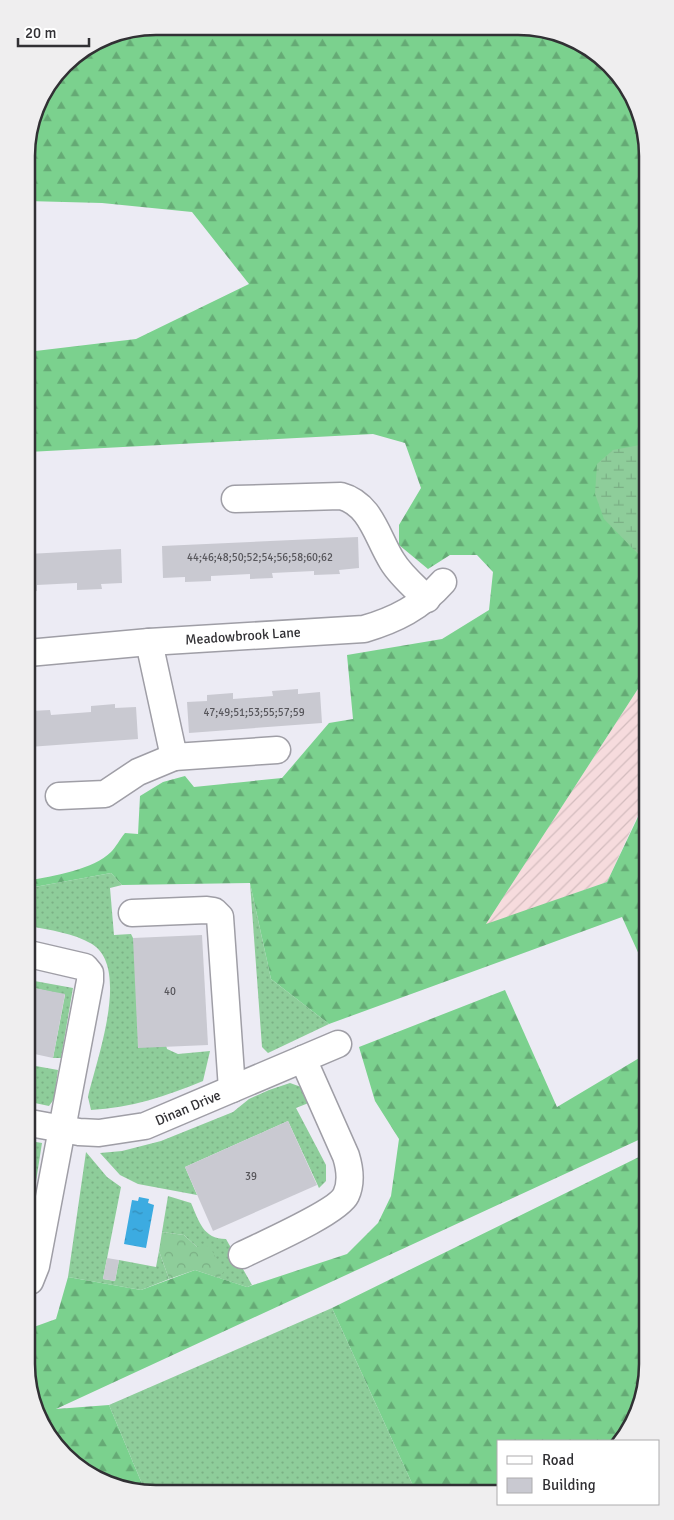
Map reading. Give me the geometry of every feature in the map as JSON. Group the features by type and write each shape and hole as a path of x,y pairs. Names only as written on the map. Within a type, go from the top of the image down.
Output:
{"street":[{"name":"Meadowbrook Lane","path":"35,652 148,642 364,629 391,621 435,590 392,561 370,518 357,501 341,496 235,499"},
{"path":"148,642 174,757"},
{"path":"58,796 105,794 138,772 174,757 277,750"},
{"path":"132,913 207,910 214,911 220,917 232,1090"},
{"path":"35,955 76,964 85,967 90,973 35,1268"},
{"name":"Dinan Drive","path":"35,1125 62,1130 99,1133 145,1126 338,1044"},
{"path":"242,1255 331,1209 346,1195 350,1169 346,1156 303,1059"}],"shaded area":[{"path":"639,687 639,813 607,882 485,925"}],"green space":[{"path":"148,35 526,35 542,37 572,47 604,70 614,82 630,110 638,140 639,156 639,687 486,924 607,882 639,815 639,955 622,917 329,1024 271,979 250,883 122,885 111,873 35,887 35,879 84,868 104,858 115,848 125,833 138,834 140,796 163,782 185,776 194,787 282,778 329,723 353,719 347,655 442,639 489,610 493,572 477,555 450,555 428,569 399,545 399,525 421,488 405,443 373,434 35,452 35,351 136,339 249,284 192,212 102,203 35,201 36,140 44,110 51,95 70,70 95,51 132,37"},
{"path":"639,445 639,555 604,519 595,494 597,464 613,450"},
{"path":"111,873 122,885 110,888 114,935 131,934 133,938 167,1049 178,1054 210,1051 203,1081 176,1092 148,1100 120,1107 91,1110 88,1097 108,1016 109,973 103,956 92,944 69,935 35,927 35,887"},
{"path":"250,883 271,979 329,1024 268,1053 262,1047"},
{"path":"35,981 73,988 61,1058 53,1058 65,995 35,988"},
{"path":"505,990 557,1107 639,1058 639,1140 56,1409 109,1405 142,1484 117,1479 89,1465 65,1444 47,1418 36,1380 35,1327 56,1319 68,1277 141,1290 195,1270 247,1287 347,1254 378,1223 391,1196 399,1139 375,1101 359,1047"},
{"path":"35,1066 58,1070 54,1099 49,1106 35,1103"},
{"path":"290,1083 304,1088 311,1102 296,1108 326,1165 326,1181 319,1188 288,1121 185,1167 197,1195 138,1184 120,1175 100,1153 122,1151 161,1141 233,1112 249,1099"},
{"path":"35,1142 42,1143 35,1188"},
{"path":"86,1152 107,1177 121,1187 103,1279 115,1281 119,1260 156,1267 159,1251 169,1279 141,1290 68,1277"},
{"path":"639,1157 639,1372 637,1388 630,1410 623,1425 612,1440 497,1440 497,1485 413,1485 332,1308"},
{"path":"168,1196 191,1203 203,1228 212,1236 226,1239 252,1285 247,1287 219,1278 223,1271 184,1235 162,1232"},
{"path":"162,1232 184,1235 197,1247 209,1246 224,1271 219,1278 195,1270 169,1279 159,1251"},
{"path":"332,1308 413,1485 142,1484 109,1405"}],"water":[{"path":"139,1197 149,1199 148,1203 154,1205 146,1248 124,1244 132,1200 138,1201"}],"building":[{"path":"358,537 359,568 339,570 340,574 314,575 314,571 272,573 273,578 250,579 250,574 211,576 211,581 185,582 185,577 163,578 162,546"},
{"path":"121,549 122,583 101,584 102,589 77,590 77,583 37,585 37,591 35,591 35,554"},
{"path":"298,689 298,694 320,692 322,723 189,733 187,702 207,701 207,695 233,693 233,699 273,696 272,691"},
{"path":"115,704 115,708 136,707 138,739 35,747 35,711 50,710 51,715 91,712 91,706"},
{"path":"202,935 208,1045 138,1048 133,938"},
{"path":"35,988 65,994 53,1058 35,1054"},
{"path":"288,1121 317,1185 213,1231 185,1167"},
{"path":"107,1258 119,1260 115,1281 103,1279"}]}
